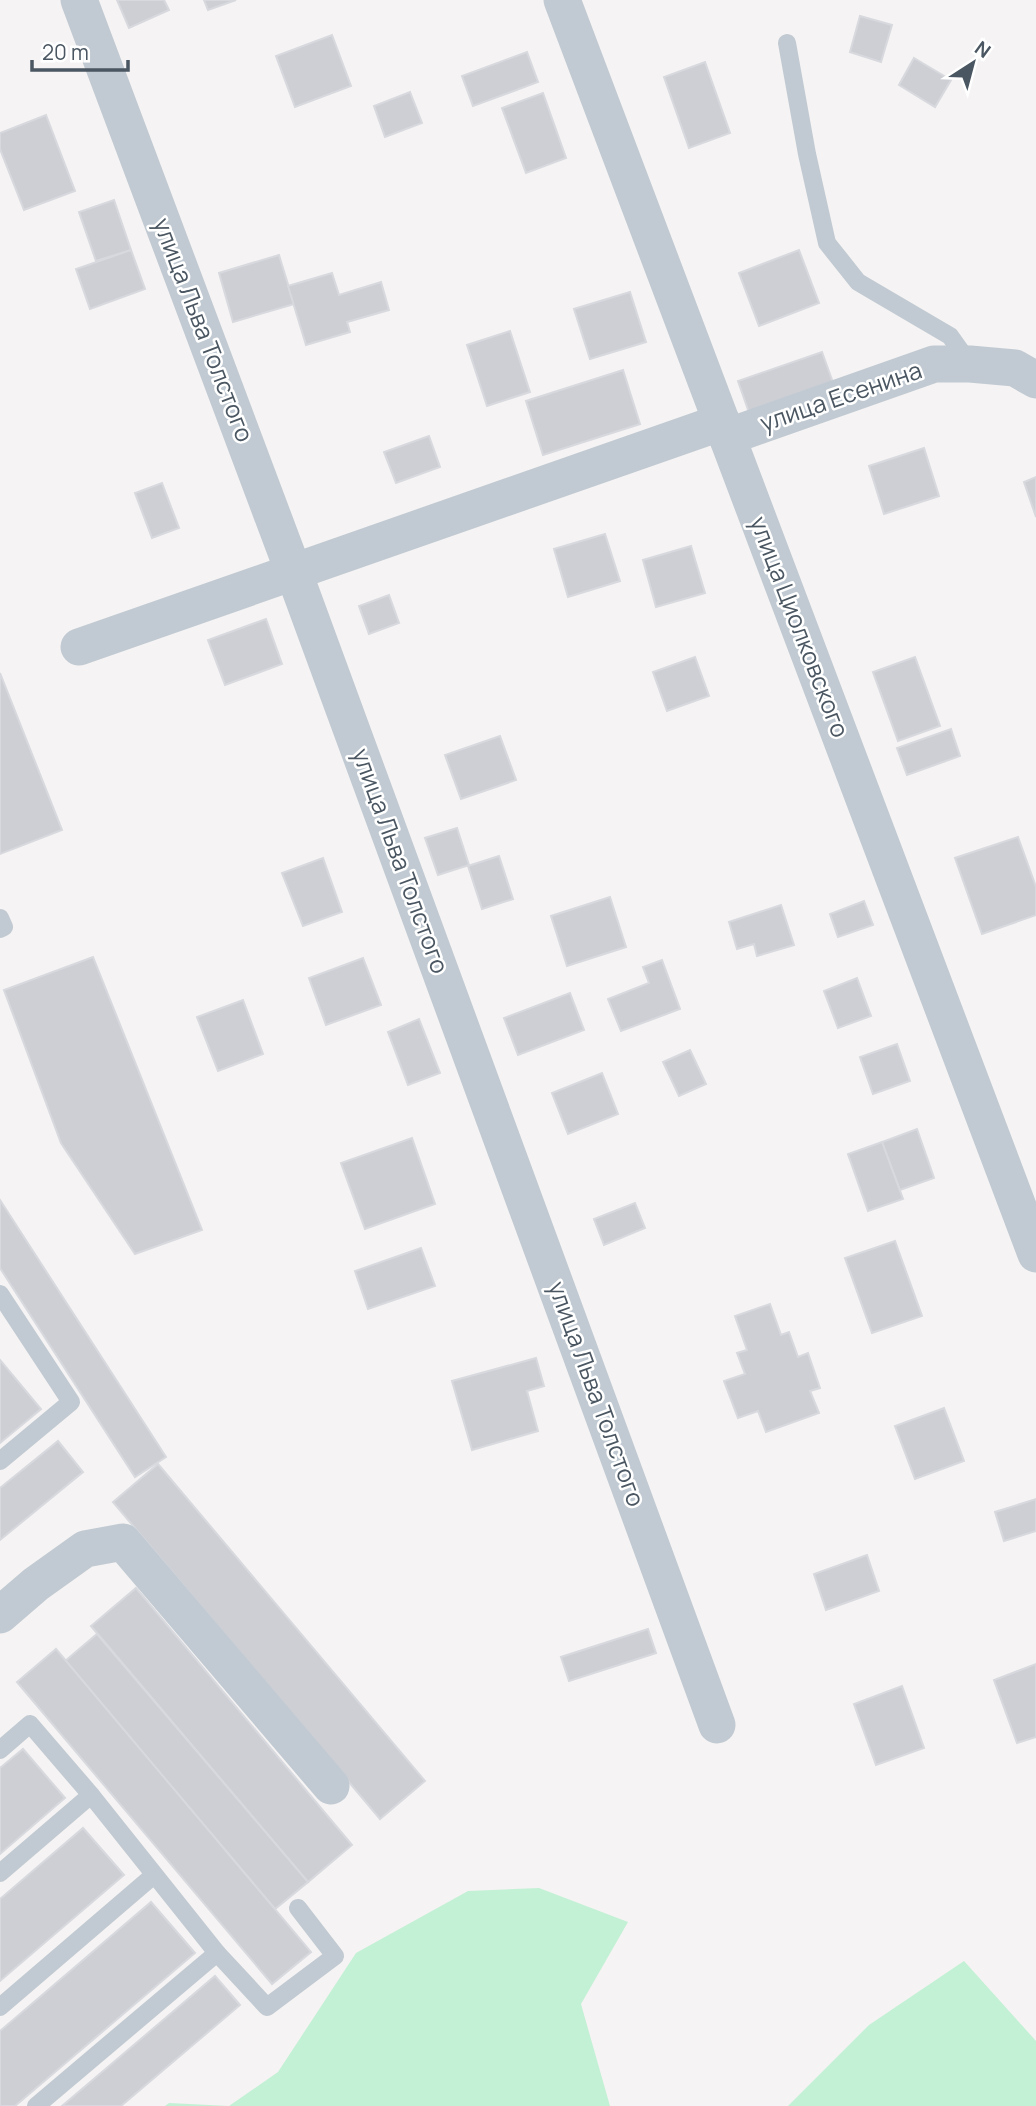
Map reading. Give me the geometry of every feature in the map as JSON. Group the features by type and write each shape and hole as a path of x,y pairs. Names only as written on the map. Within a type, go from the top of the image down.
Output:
{"street":[{"name":"улица Льва Толстого","path":"79,0 294,573 717,1724"},
{"name":"улица Циолковского","path":"562,0 1036,1254"},
{"name":"улица Есенина","path":"79,647 725,430 934,364 1015,368 1036,380"},
{"path":"0,1615 36,1584 85,1549 122,1542 331,1786"}],"lane":[{"path":"787,43 807,154 827,243 858,282 950,335 970,364"},
{"path":"0,918 4,927 0,929"},
{"path":"0,1294 6,1319 71,1402 0,1461"},
{"path":"0,1750 30,1724 217,1953 267,2007 335,1956 298,1908"},
{"path":"0,1873 91,1796"},
{"path":"0,2007 154,1875"},
{"path":"36,2106 217,1953"}],"green space":[{"path":"539,1888 628,1922 581,2004 610,2106 229,2106 278,2072 356,1953 468,1891"},
{"path":"964,1961 1036,2041 1036,2106 788,2106 869,2025"},
{"path":"169,2103 229,2106 165,2106"}],"building":[{"path":"117,0 164,0 169,10 129,28"},
{"path":"204,0 236,0 208,10"},
{"path":"860,16 892,25 881,62 850,52"},
{"path":"332,35 351,86 295,107 276,56"},
{"path":"527,52 538,82 473,106 462,76"},
{"path":"914,58 951,80 935,107 899,85"},
{"path":"705,62 730,133 689,148 664,77"},
{"path":"410,92 422,123 385,137 374,106"},
{"path":"543,93 566,158 526,173 502,108"},
{"path":"46,115 75,191 24,210 0,149 0,133"},
{"path":"114,200 131,250 96,261 79,212"},
{"path":"131,250 145,289 90,309 76,269"},
{"path":"799,250 819,303 759,326 739,273"},
{"path":"279,255 294,304 233,322 219,273"},
{"path":"332,273 339,295 381,282 389,310 347,322 350,332 306,345 288,286"},
{"path":"630,292 646,342 590,359 574,309"},
{"path":"510,331 530,392 487,406 467,345"},
{"path":"822,352 836,391 752,421 738,381"},
{"path":"623,370 640,424 543,455 526,401"},
{"path":"429,436 440,467 396,483 384,452"},
{"path":"924,448 939,496 884,514 869,466"},
{"path":"1036,477 1036,517 1024,482"},
{"path":"162,483 179,528 152,538 135,493"},
{"path":"605,534 620,581 568,597 554,549"},
{"path":"691,546 705,593 656,607 643,560"},
{"path":"389,595 399,623 369,634 359,606"},
{"path":"266,619 282,664 225,685 208,640"},
{"path":"695,657 709,696 667,711 653,672"},
{"path":"915,657 940,726 898,741 873,672"},
{"path":"0,673 62,830 0,854"},
{"path":"951,729 960,756 907,775 897,748"},
{"path":"500,736 516,780 461,799 445,755"},
{"path":"457,828 469,865 438,875 425,838"},
{"path":"1018,837 1036,887 1036,915 982,934 955,858"},
{"path":"499,856 513,899 482,909 468,866"},
{"path":"323,858 342,912 303,926 282,873"},
{"path":"610,897 626,947 567,966 551,916"},
{"path":"864,901 873,925 838,937 830,914"},
{"path":"781,905 794,945 757,956 754,944 737,949 729,922"},
{"path":"93,957 202,1230 135,1254 61,1143 4,990"},
{"path":"363,958 381,1005 326,1025 309,978"},
{"path":"662,960 680,1009 621,1031 608,999 649,983 643,967"},
{"path":"857,978 871,1016 838,1028 824,991"},
{"path":"570,993 584,1030 518,1055 504,1018"},
{"path":"243,1000 263,1054 218,1071 197,1017"},
{"path":"419,1019 440,1073 408,1085 388,1032"},
{"path":"897,1044 910,1081 873,1094 860,1057"},
{"path":"690,1050 706,1084 679,1096 663,1062"},
{"path":"602,1073 618,1114 568,1134 552,1093"},
{"path":"917,1129 934,1178 900,1190 882,1142"},
{"path":"412,1138 435,1204 365,1229 341,1163"},
{"path":"882,1142 903,1199 868,1211 848,1154"},
{"path":"0,1200 166,1457 135,1477 0,1268"},
{"path":"635,1203 645,1228 604,1245 594,1219"},
{"path":"895,1241 922,1316 872,1333 845,1258"},
{"path":"421,1248 435,1286 368,1309 355,1271"},
{"path":"770,1304 781,1335 789,1332 798,1357 808,1353 820,1388 810,1391 819,1413 766,1432 758,1411 738,1418 724,1381 745,1374 737,1353 747,1350 735,1316"},
{"path":"536,1358 544,1386 527,1391 538,1431 472,1450 452,1381"},
{"path":"0,1360 41,1409 0,1443"},
{"path":"944,1408 964,1461 915,1479 895,1426"},
{"path":"58,1441 83,1472 0,1540 0,1488"},
{"path":"158,1464 425,1781 380,1819 113,1502"},
{"path":"1036,1499 1036,1531 1004,1541 995,1512"},
{"path":"867,1555 879,1591 826,1610 814,1574"},
{"path":"136,1588 352,1845 308,1882 91,1626"},
{"path":"648,1629 656,1653 569,1681 561,1657"},
{"path":"97,1634 308,1882 275,1909 65,1661"},
{"path":"56,1649 311,1952 272,1984 17,1682"},
{"path":"1036,1664 1036,1737 1017,1743 994,1680"},
{"path":"902,1686 924,1748 876,1765 854,1704"},
{"path":"23,1749 65,1798 0,1854 0,1768"},
{"path":"83,1828 124,1875 0,1981 0,1899"},
{"path":"151,1902 195,1953 15,2106 0,2106 0,2031"},
{"path":"215,1976 240,2005 121,2106 62,2106"}]}
